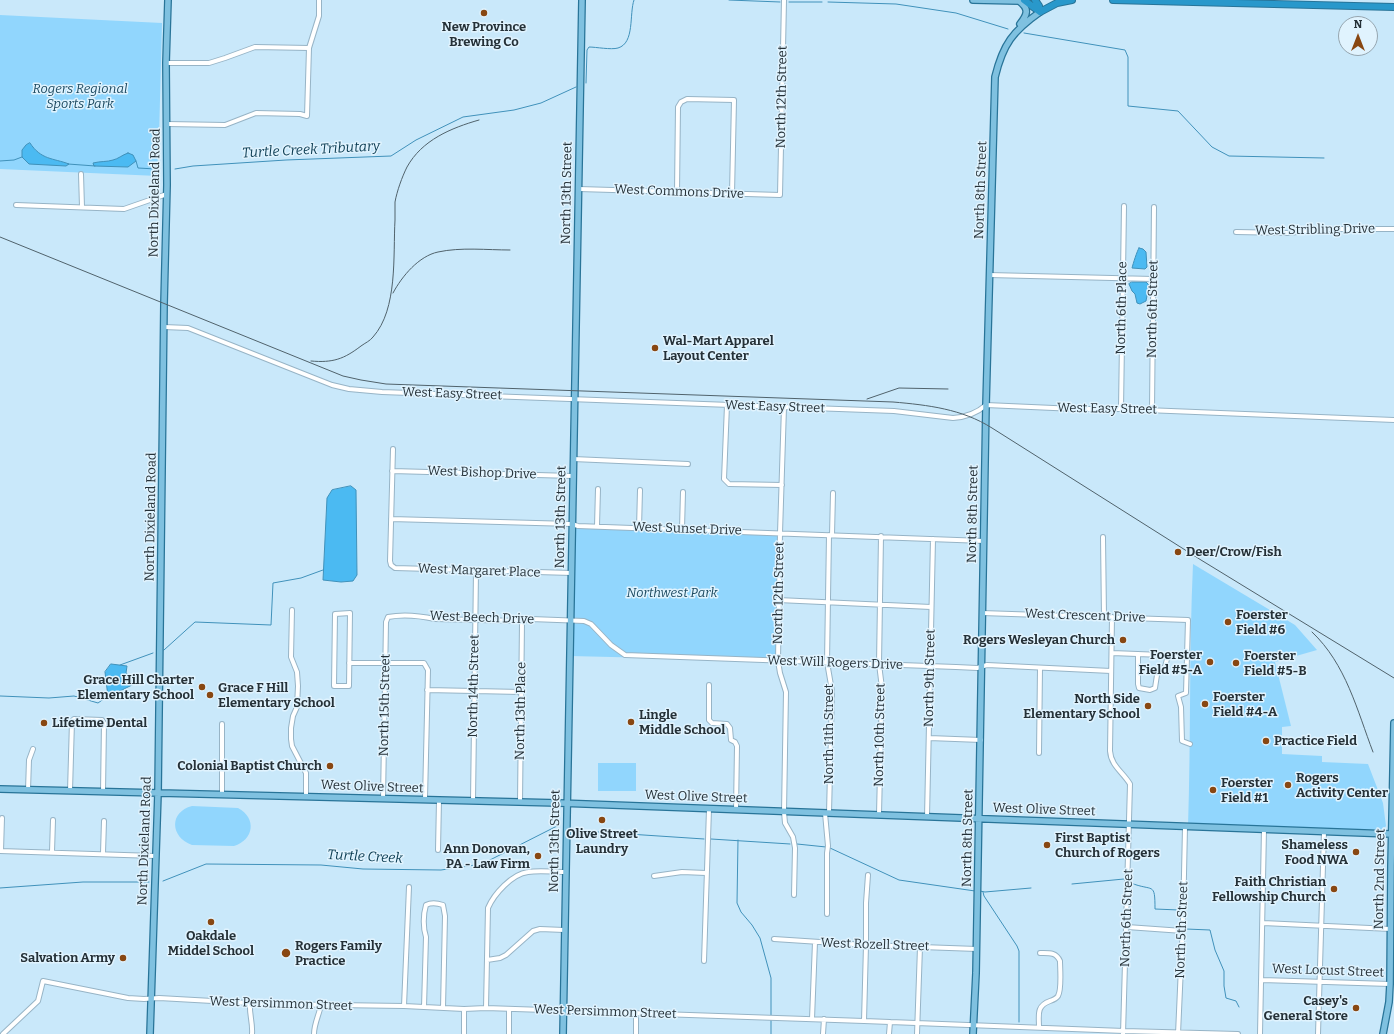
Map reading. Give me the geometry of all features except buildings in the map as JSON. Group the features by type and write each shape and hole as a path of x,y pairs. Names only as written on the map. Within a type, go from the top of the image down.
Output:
{"highway":[{"path":"1024,0 1040,12"},
{"path":"1035,0 1039,6 1040,12"},
{"path":"1040,12 1057,3 1072,0"},
{"path":"1113,0 1279,2 1394,7"},
{"path":"1384,7 1394,3"},
{"path":"1384,7 1394,12"}],"main road":[{"name":"North Dixieland Road","path":"150,1034 158,793 167,194 166,62 168,0"},
{"name":"North 13th Street","path":"563,1034 582,0"},
{"path":"973,0 1019,2 1024,5 1026,15 1017,30"},
{"name":"North 8th Street","path":"973,1034 977,949 986,405 995,77 999,60 1006,46 1017,30 1040,12"},
{"name":"North 2nd Street","path":"1383,1034 1392,984 1390,929 1394,723"},
{"name":"West Olive Street","path":"0,789 567,803 1391,834"}],"street":[{"path":"167,124 226,125 256,113 300,114 307,116 309,48 319,16 319,0"},
{"name":"North 12th Street","path":"780,195 784,0"},
{"path":"166,62 209,63 255,47 309,48"},
{"path":"677,192 678,107 687,99 734,100 732,194"},
{"path":"81,174 82,207"},
{"name":"West Commons Drive","path":"579,189 780,195"},
{"path":"16,205 124,209 167,194"},
{"name":"North 6th Place","path":"1121,409 1124,206"},
{"name":"North 6th Street","path":"1152,410 1154,207"},
{"name":"West Stribling Drive","path":"1236,232 1288,233 1325,228 1394,229"},
{"path":"989,275 1122,277 1153,279"},
{"name":"West Easy Street","path":"164,327 188,328 332,385 350,389 382,392 894,411 953,418 961,418 979,412 986,405 1394,420"},
{"path":"727,405 724,479 729,484 782,485"},
{"name":"North 12th Street","path":"784,408 778,600 778,661 786,692 784,812 786,823 793,837 795,848 794,895"},
{"path":"391,520 393,449"},
{"path":"573,459 688,464"},
{"name":"West Bishop Drive","path":"392,471 573,476"},
{"path":"597,526 598,489"},
{"path":"639,528 640,490"},
{"path":"682,529 683,492"},
{"name":"North 11th Street","path":"827,914 827,813 832,691 827,662 833,493"},
{"name":"West Sunset Drive","path":"391,520 572,524 578,526 984,541"},
{"name":"West Margaret Place","path":"391,520 390,561 391,565 395,568 572,573"},
{"name":"North 10th Street","path":"879,814 882,688 879,664 880,536"},
{"path":"1103,537 1104,616"},
{"name":"North 9th Street","path":"927,816 933,539"},
{"name":"North 14th Street","path":"473,801 476,571"},
{"path":"778,600 931,607"},
{"path":"292,610 291,657 297,672 298,686 297,707 293,716 291,739 292,746 306,774 306,796"},
{"path":"350,613 350,663 349,686 334,686 335,614 350,613"},
{"name":"West Crescent Drive","path":"982,613 1188,620 1188,656"},
{"name":"West Beech Drive","path":"394,616 424,616 436,619 475,620 570,620"},
{"name":"North 15th Street","path":"383,799 386,622 388,617 394,616"},
{"name":"North 6th Street","path":"1112,617 1110,758 1130,784 1124,1033"},
{"name":"West Will Rogers Drive","path":"570,620 584,621 591,624 612,645 625,655 930,666 982,667 987,665 1111,672"},
{"name":"North 13th Place","path":"520,802 522,621"},
{"path":"1112,653 1188,656 1186,693 1178,696 1181,706 1182,741 1190,744"},
{"path":"1138,654 1139,688 1150,690 1155,688 1157,674 1165,667 1168,655"},
{"path":"350,663 424,664 426,666 428,670 425,800"},
{"path":"1039,753 1040,668"},
{"path":"709,685 709,720 712,723 727,724 730,728 731,740 735,742 737,746 736,810"},
{"path":"427,690 521,692"},
{"path":"70,790 71,724 74,719 102,720 104,723 103,792"},
{"path":"222,724 222,794"},
{"path":"929,738 981,740"},
{"path":"28,790 28,760 33,749"},
{"path":"438,850 439,800"},
{"path":"704,961 709,809"},
{"path":"2,818 0,851 103,853 155,856"},
{"path":"52,820 52,852"},
{"path":"103,853 104,821"},
{"name":"North 5th Street","path":"1178,1033 1183,931 1185,827"},
{"path":"1260,1034 1264,829"},
{"path":"1318,1034 1321,982 1324,832"},
{"path":"486,1008 488,908 492,900 502,888 521,873 565,872"},
{"path":"654,876 682,872 706,873"},
{"path":"864,1021 866,903 868,875"},
{"path":"404,1006 409,887"},
{"path":"424,1007 426,937 424,931 424,910 426,905 430,903 438,903 443,905 445,916 443,1008"},
{"path":"1263,923 1390,929"},
{"path":"1127,927 1183,931"},
{"path":"487,960 500,958 506,955 533,931 564,930"},
{"name":"West Rozell Street","path":"774,939 866,945 977,949"},
{"path":"812,1019 814,942"},
{"path":"918,1034 920,947"},
{"path":"1039,1027 1039,1010 1046,1002 1056,998 1059,992 1060,984 1060,961 1058,956 1052,953 1040,953"},
{"name":"West Locust Street","path":"1262,980 1392,984"},
{"name":"West Persimmon Street","path":"3,1034 38,1001 43,981 128,998 250,1004 404,1006 464,1009 486,1008 1039,1027 1124,1033 1238,1034"},
{"path":"250,1004 250,1013 253,1023 252,1034"},
{"path":"314,1034 314,1025 321,1005"},
{"path":"464,1009 464,1034"},
{"path":"509,1009 509,1034"},
{"path":"636,1013 636,1034"},
{"path":"823,1034 824,1019"},
{"path":"890,1022 890,1034"}],"green space":[{"name":"Rogers Regional Sports Park","path":"0,15 162,23 158,176 0,169"},
{"name":"Northwest Park","path":"572,524 780,533 778,661 570,656"},
{"path":"1193,564 1295,625 1317,650 1275,662 1291,726 1282,727 1282,754 1322,756 1322,762 1368,764 1383,803 1386,826 1383,830 1188,827"},
{"path":"598,763 636,763 636,791 598,791"},
{"path":"192,806 238,808 248,817 251,828 249,834 241,843 234,846 192,845 179,836 175,825 179,814 184,809"}],"shaded area":[{"path":"30,143 38,153 43,156 69,164 66,166 29,164 22,157 22,150"},
{"path":"128,153 133,155 136,161 128,167 94,166 93,163 115,159"},
{"path":"1139,248 1146,252 1147,267 1145,269 1132,268"},
{"path":"1132,282 1146,282 1149,285 1146,301 1140,304 1137,303 1135,294 1129,284"},
{"path":"351,486 356,490 357,575 353,581 341,582 323,580 327,498 332,490"},
{"path":"111,664 127,666 126,673 131,677 134,684 108,697 105,672"}],"waterway":[{"name":"Turtle Creek Tributary","path":"586,83 587,50 589,47 615,49 623,45 629,34 634,0"},
{"name":"Turtle Creek Tributary","path":"729,0 780,2"},
{"name":"Turtle Creek Tributary","path":"789,2 822,2"},
{"name":"Turtle Creek Tributary","path":"828,2 896,4 956,13 1008,29"},
{"name":"Turtle Creek Tributary","path":"1024,33 1125,50 1128,57 1128,106 1178,111 1212,147 1229,156 1324,158"},
{"name":"Turtle Creek Tributary","path":"175,169 193,166 286,160 391,156 416,140 463,117 514,110 541,103 576,87"},
{"name":"Turtle Creek Tributary","path":"0,161 14,160 22,157"},
{"name":"Turtle Creek Tributary","path":"136,161 138,168 156,169"},
{"name":"Turtle Creek Tributary","path":"68,164 95,166"},
{"name":"Turtle Creek Tributary","path":"164,650 195,622 271,625 273,583 301,578 323,570"},
{"name":"Turtle Creek Tributary","path":"120,665 153,653"},
{"name":"Turtle Creek Tributary","path":"0,696 49,698 74,696 98,703 108,696"},
{"name":"Turtle Creek","path":"163,881 206,864 321,865 363,869 441,870 482,864 559,825"},
{"name":"Turtle Creek","path":"577,828 583,831 704,839"},
{"name":"Turtle Creek","path":"711,839 790,844"},
{"name":"Turtle Creek Tributary","path":"738,840 737,903 741,912 752,925 760,938 771,978 771,1015"},
{"name":"Turtle Creek","path":"797,844 826,847"},
{"name":"Turtle Creek","path":"830,848 899,880 975,891"},
{"name":"Turtle Creek","path":"1072,884 1124,879"},
{"name":"Turtle Creek","path":"0,888 83,882 149,882"},
{"name":"Turtle Creek","path":"1131,883 1153,891 1155,909 1179,910 1181,912"},
{"name":"Turtle Creek","path":"980,891 985,892 1031,888"},
{"path":"983,892 984,896 1019,951 1019,1022"},
{"name":"Turtle Creek","path":"1185,915 1186,929 1210,930 1215,950 1224,971 1226,998 1236,1001 1239,1007"},
{"name":"Turtle Creek Tributary","path":"771,1019 771,1034"}],"railway":[{"path":"311,361 332,361 344,357 373,337 387,312 393,281 395,202 407,167 421,149 438,136 479,120"},
{"path":"0,237 343,376 361,380 386,384 893,402 957,412 969,416 992,428 1201,560 1394,678"},
{"path":"393,293 406,274 418,262 431,254 447,250 510,250"},
{"path":"867,399 899,388 948,389"},
{"path":"1312,632 1334,658 1342,673 1356,704 1373,752"}],"place":[{"name":"New Province Brewing Co","path":"484,13"},
{"name":"Wal-Mart Apparel Layout Center","path":"655,348"},
{"name":"Deer/Crow/Fish","path":"1178,552"},
{"name":"Foerster Field #6","path":"1228,622"},
{"name":"Rogers Wesleyan Church","path":"1123,640"},
{"name":"Foerster Field #5-A","path":"1210,662"},
{"name":"Foerster Field #5-B","path":"1236,663"},
{"name":"Grace Hill Charter Elementary School","path":"202,687"},
{"name":"Grace F Hill Elementary School","path":"210,695"},
{"name":"Foerster Field #4-A","path":"1205,704"},
{"name":"North Side Elementary School","path":"1148,706"},
{"name":"Lingle Middle School","path":"631,722"},
{"name":"Lifetime Dental","path":"44,723"},
{"name":"Practice Field","path":"1266,741"},
{"name":"Colonial Baptist Church","path":"330,766"},
{"name":"Rogers Activity Center","path":"1288,785"},
{"name":"Foerster Field #1","path":"1213,790"},
{"name":"Olive Street Laundry","path":"602,820"},
{"name":"First Baptist Church of Rogers","path":"1047,845"},
{"name":"Shameless Food NWA","path":"1356,852"},
{"name":"Ann Donovan, PA - Law Firm","path":"538,856"},
{"name":"Faith Christian Fellowship Church","path":"1334,889"},
{"name":"Oakdale Middel School","path":"211,922"},
{"name":"Rogers Family Practice","path":"286,953"},
{"name":"Salvation Army","path":"123,958"},
{"name":"Casey's General Store","path":"1356,1008"}]}
